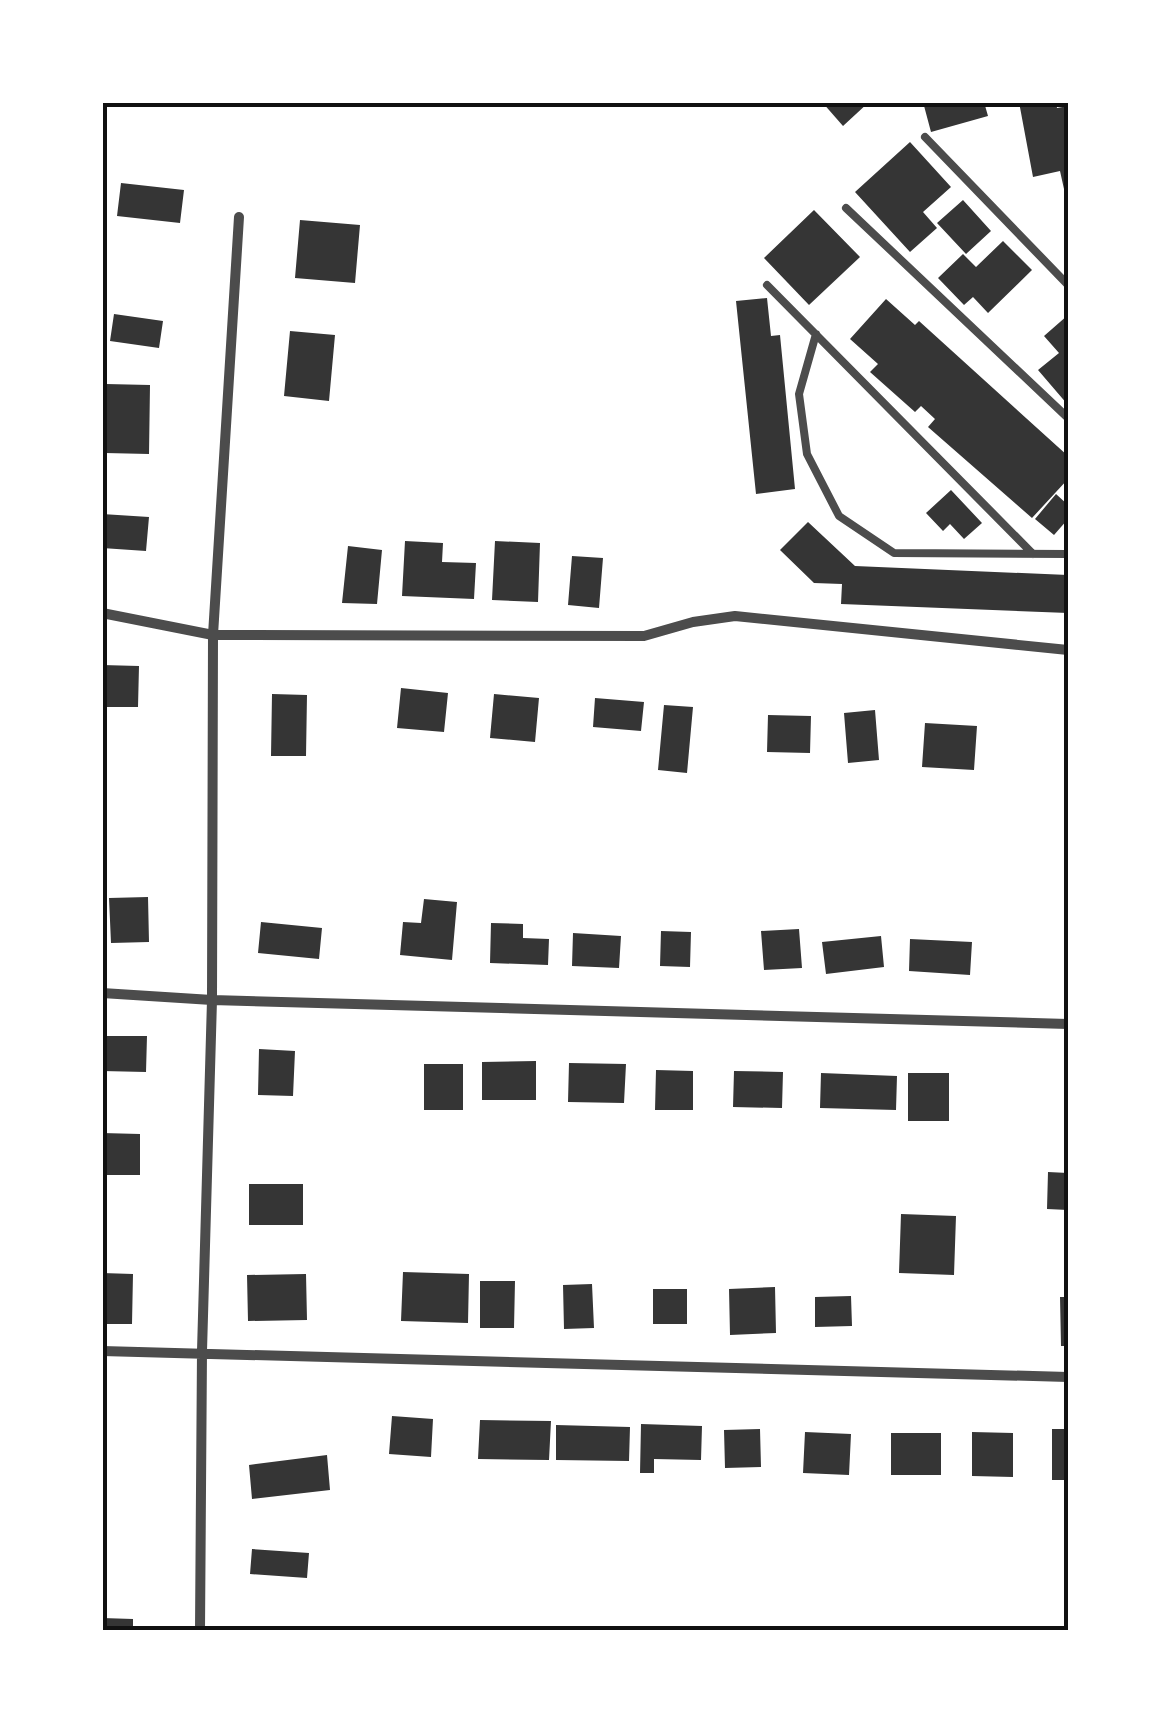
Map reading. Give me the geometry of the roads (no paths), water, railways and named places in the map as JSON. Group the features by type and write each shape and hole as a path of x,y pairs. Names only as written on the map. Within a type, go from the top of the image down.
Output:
{"street":[{"path":"200,1630 202,1352 212,1000 214,634 239,218"},
{"path":"102,614 214,634 644,636 693,622 735,616 1068,650"},
{"path":"102,992 212,1000 1068,1024"},
{"path":"102,1351 1068,1377"}],"lane":[{"path":"925,137 1068,285"},
{"path":"846,208 1068,418"},
{"path":"767,284 1033,554"},
{"path":"816,334 799,394 807,454 839,516 894,553 1068,554"}]}
